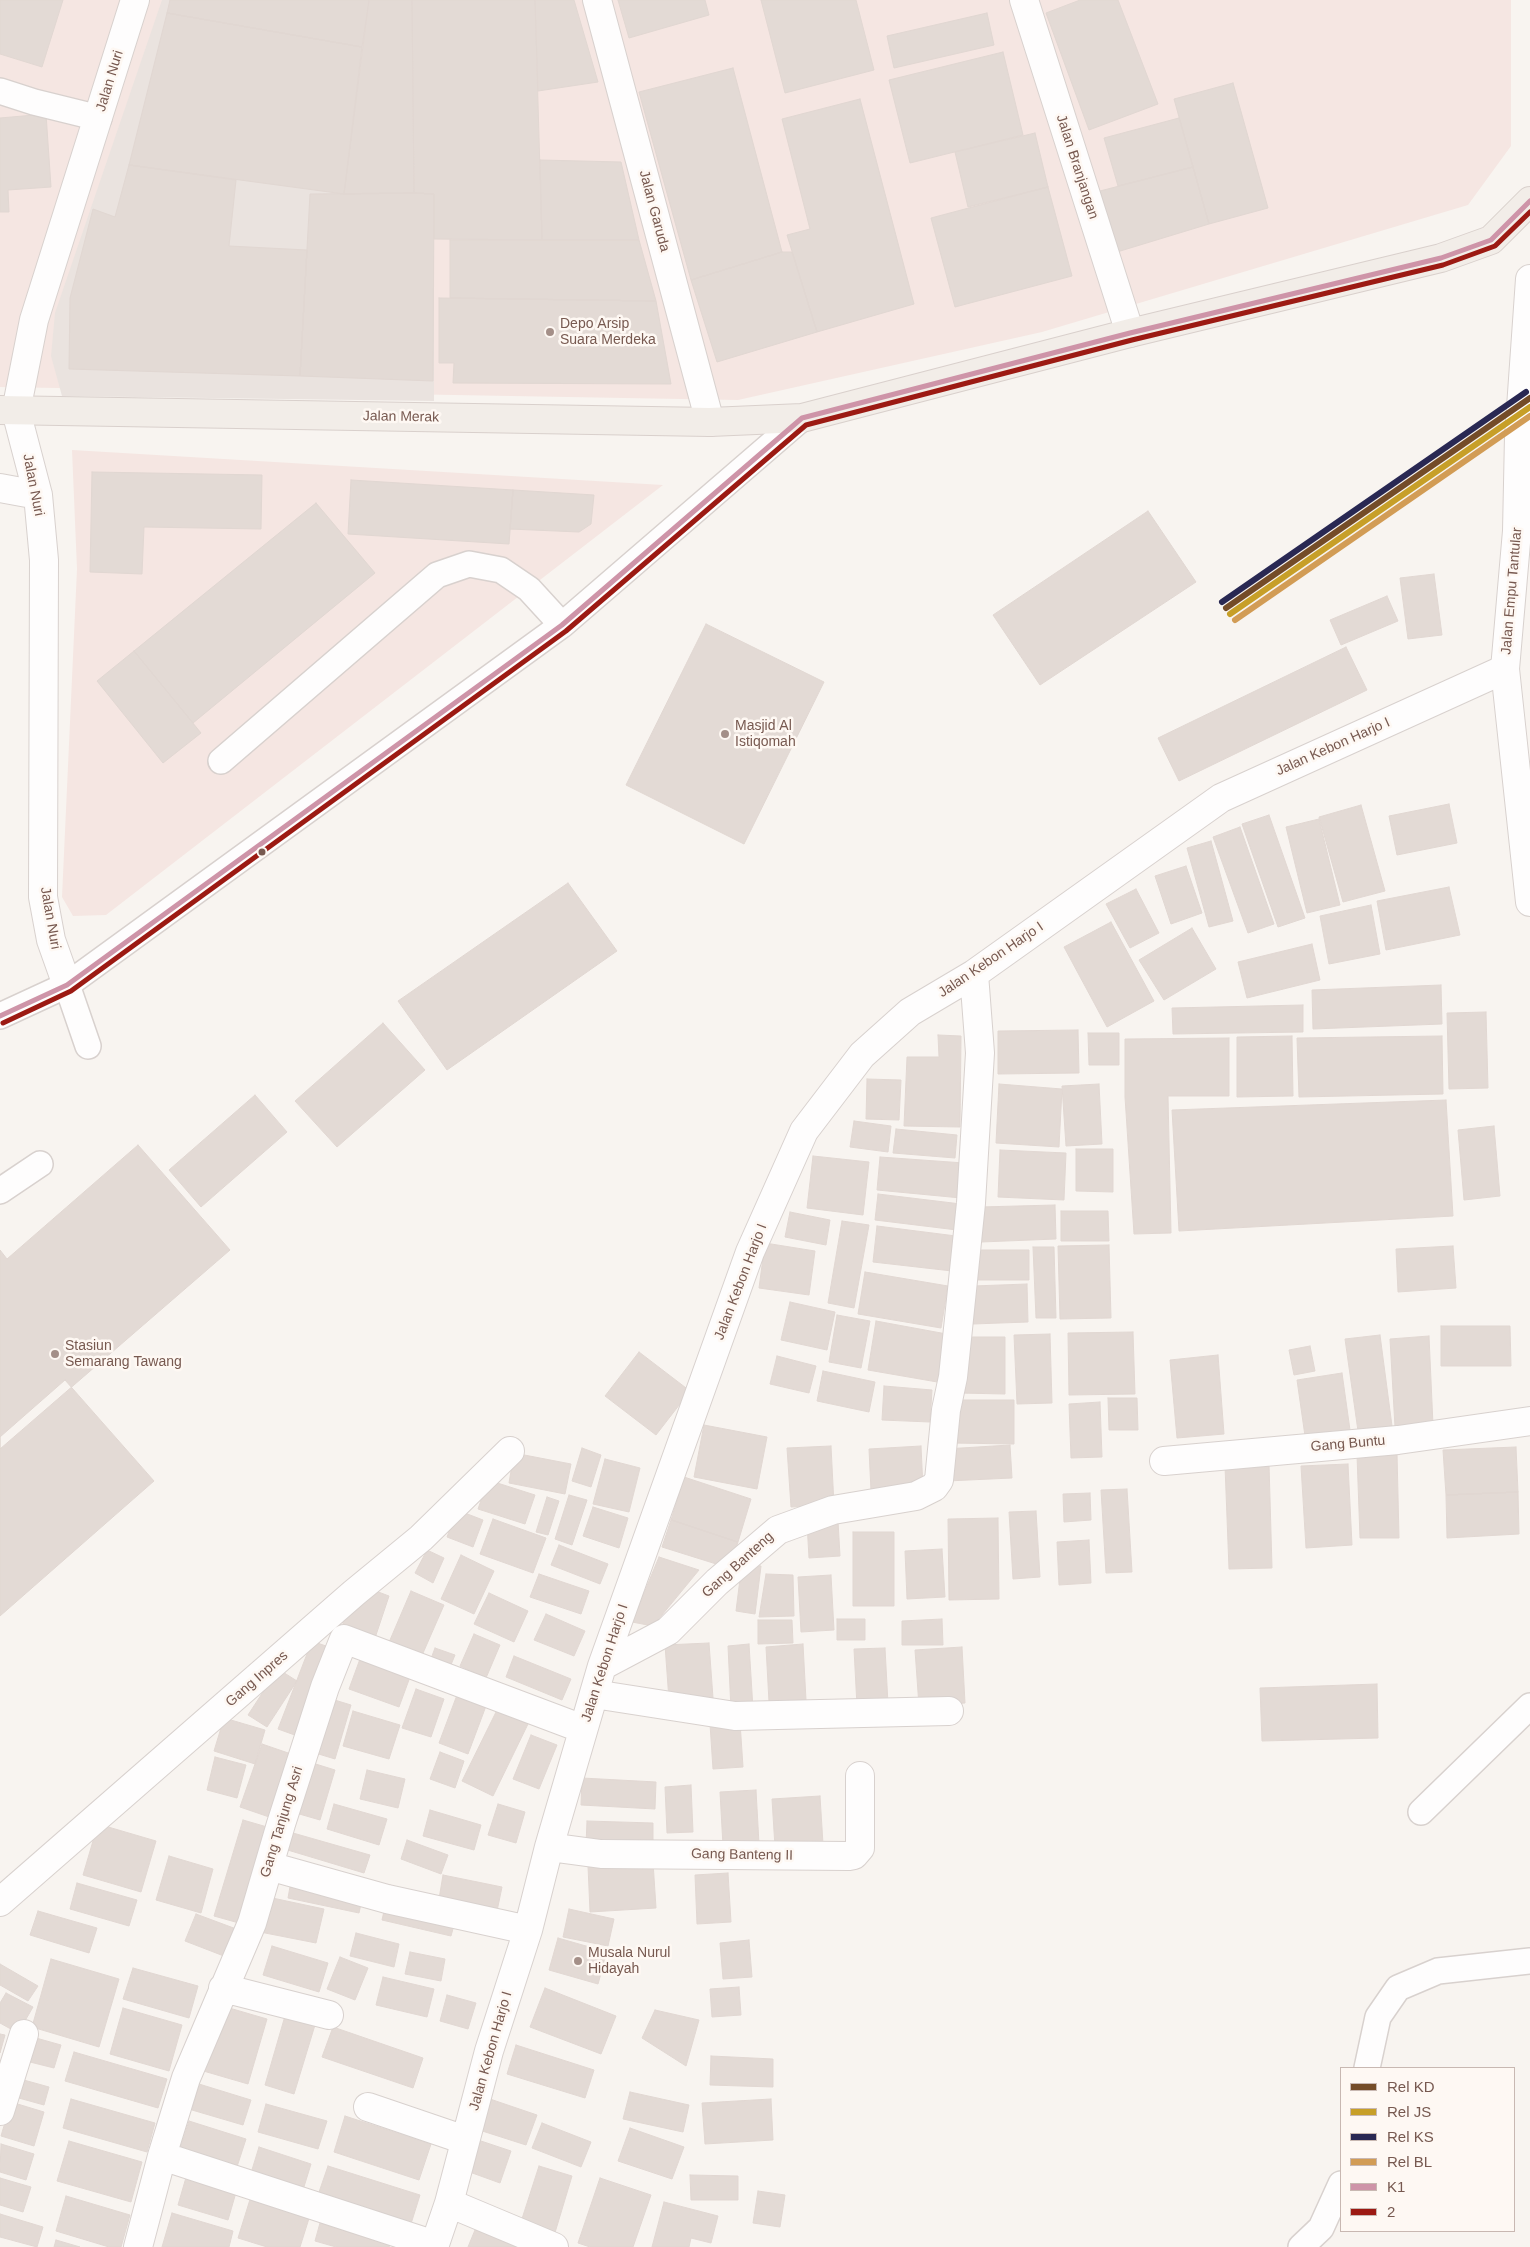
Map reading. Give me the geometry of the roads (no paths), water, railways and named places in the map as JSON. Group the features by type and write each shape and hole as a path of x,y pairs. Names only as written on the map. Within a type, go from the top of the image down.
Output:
{"main road":[{"name":"Jalan Merak","path":"8,410 710,422 802,418 1130,333 1441,258 1491,240 1530,201"}],"street":[{"name":"Jalan Nuri","path":"67,985 51,940 43,897 44,560 38,495 8,410 34,320 135,0"},
{"name":"Jalan Garuda","path":"597,0 710,422"},
{"name":"Jalan Branjangan","path":"1024,0 1130,333"},
{"name":"Jalan Empu Tantular","path":"1530,279 1519,436 1524,532 1506,669 1530,902"},
{"path":"0,488 38,495"},
{"name":"Jalan Kebon Harjo I","path":"434,2246 449,2203 489,2051 528,1930 549,1847 602,1666 750,1252 804,1131 862,1055 910,1012 974,974 1221,798 1506,669"},
{"name":"Gang Banteng","path":"602,1666 668,1631 717,1582 778,1530 833,1510 916,1496 934,1487 939,1480 946,1410 953,1377 971,1203 980,1053 974,974"},
{"name":"Gang Buntu","path":"1164,1461 1398,1440 1530,1421"},
{"name":"Gang Inpres","path":"0,1902 421,1538 510,1451"},
{"path":"321,1623 344,1639 583,1728"},
{"name":"Gang Tanjung Asri","path":"138,2247 162,2156 186,2078 252,1923 325,1687 344,1639"},
{"path":"594,1694 735,1716 949,1711"},
{"name":"Gang Banteng II","path":"549,1847 601,1854 854,1855 860,1848 860,1776"},
{"path":"269,1866 387,1899 528,1930"},
{"path":"223,1988 329,2015"},
{"path":"0,2111 24,2034"},
{"path":"368,2107 465,2140"},
{"path":"162,2156 434,2246"},
{"path":"449,2203 554,2247"}],"lane":[{"path":"0,91 34,102 99,118"},
{"path":"0,1016 67,985 562,625 802,418"},
{"path":"221,761 438,575 469,564 502,570 529,589 562,625"},
{"path":"67,985 88,1046"},
{"path":"0,1192 40,1164"},
{"path":"1421,1812 1530,1706"},
{"path":"1366,2067 1378,2017 1398,1988 1438,1971 1530,1960"},
{"path":"1301,2247 1321,2228 1340,2186"}],"rail line":[{"name":"KS","path":"1222,602 1526,392"},
{"name":"KD","path":"1226,608 1530,398"},
{"name":"JS","path":"1230,614 1530,407"},
{"name":"BL","path":"1235,620 1530,416"}],"place":[{"name":"Depo Arsip Suara Merdeka","path":"550,332"},
{"name":"Masjid Al Istiqomah","path":"725,734"},
{"name":"Stasiun Semarang Tawang","path":"55,1354"},
{"name":"Musala Nurul Hidayah","path":"578,1961"}]}
